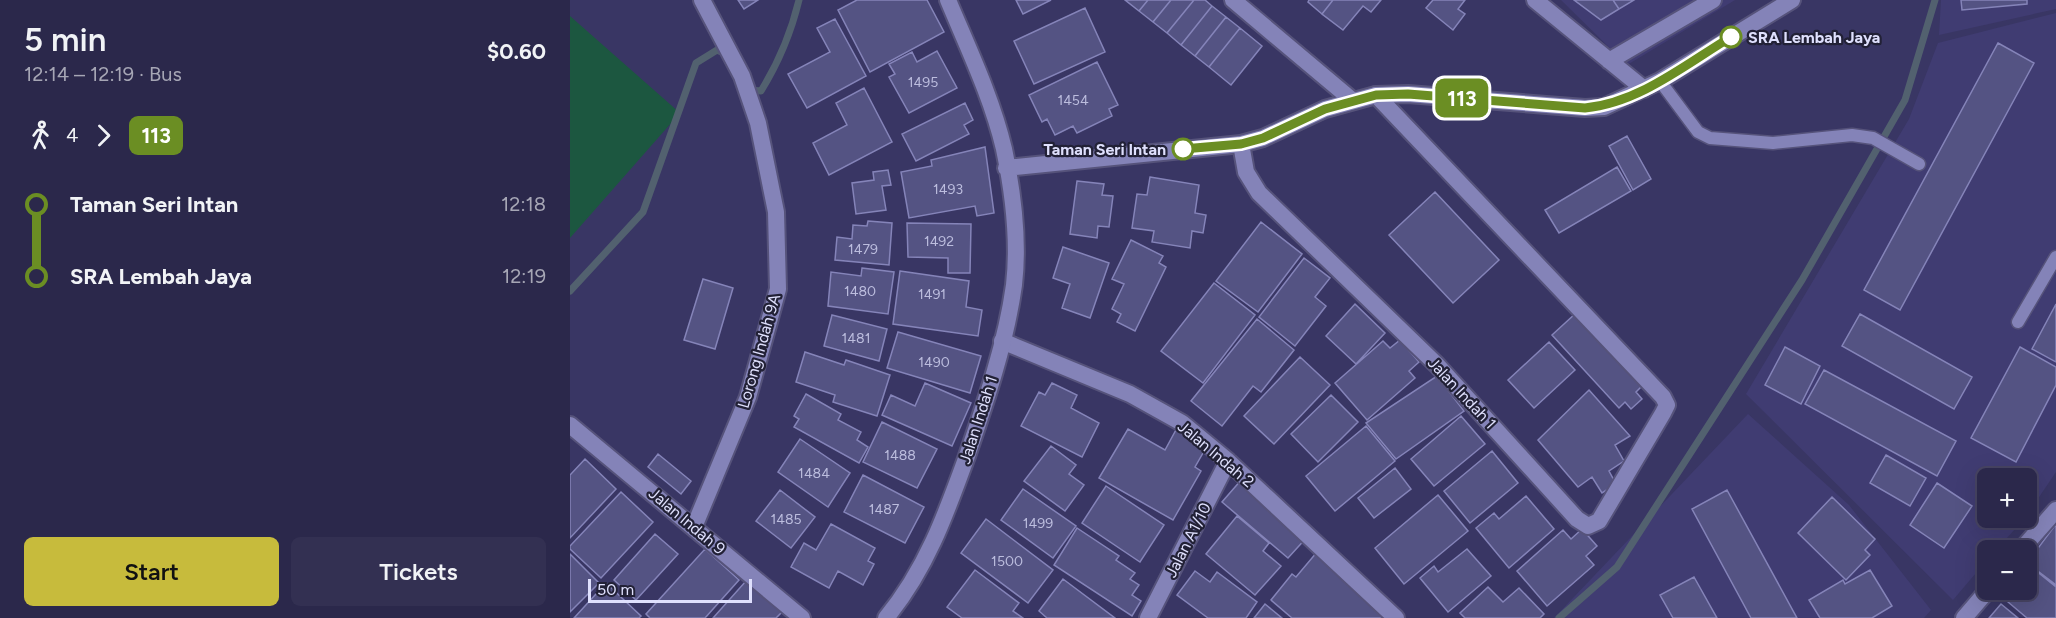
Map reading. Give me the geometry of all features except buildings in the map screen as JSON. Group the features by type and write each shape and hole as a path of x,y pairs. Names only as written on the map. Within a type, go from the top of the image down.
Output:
{"street":[{"name":"Lorong Indah 9A","path":"694,527 748,397 778,289 776,212 758,123 742,76 702,0"},
{"name":"Jalan Indah 1","path":"886,618 924,563 942,525 984,409 1014,284 1014,225 1006,168 995,116 948,0"},
{"path":"1233,0 1352,100"},
{"path":"1535,0 1644,89"},
{"path":"1609,61 1713,0"},
{"path":"1006,168 1241,144 1263,138 1325,109 1376,95 1408,94 1585,108 1604,106 1660,81 1792,0"},
{"name":"Jalan Indah 1","path":"1241,144 1246,172 1259,192 1437,365 1583,522 1588,526 1599,521 1663,414 1667,405 1663,397 1376,95"},
{"name":"Jalan Indah 2","path":"1002,341 1130,394 1182,423 1228,461 1396,618"},
{"name":"Jalan Indah 9","path":"570,425 802,618"},
{"name":"Jalan A1/10","path":"1148,618 1228,461"},
{"path":"2030,540 2056,510"},
{"path":"1964,618 1979,600"}],"lane":[{"path":"1660,81 1698,132 1710,138 1773,143 1852,135 1873,138 1919,164"},
{"path":"2018,322 2056,257"}],"shaded area":[{"path":"1561,0 1735,0 1627,65"},
{"path":"1941,0 2056,0 2056,9 1939,35"},
{"path":"2056,13 2056,472 2037,500 2037,468 1977,468 1977,528 2016,528 2005,540 1977,540 1977,572 1953,600 1746,394 1909,119 1938,43"},
{"path":"1748,414 1849,505 1931,610 1924,618 1554,618"}],"green space":[{"path":"570,16 680,113 570,238"}],"waterway":[{"path":"748,87 750,90 761,91 784,47 799,0"},
{"path":"1559,618 1617,567 1802,280 1905,100 1935,0"},
{"path":"570,291 643,212 696,63 717,50 726,54"}],"bus line":[{"name":"113","path":"1183,149 1241,144 1263,138 1325,109 1376,95 1408,94 1585,108 1604,106 1625,99 1660,81 1731,37"}],"place":[{"name":"SRA Lembah Jaya","path":"1731,37"},
{"name":"Taman Seri Intan","path":"1183,149"}]}
